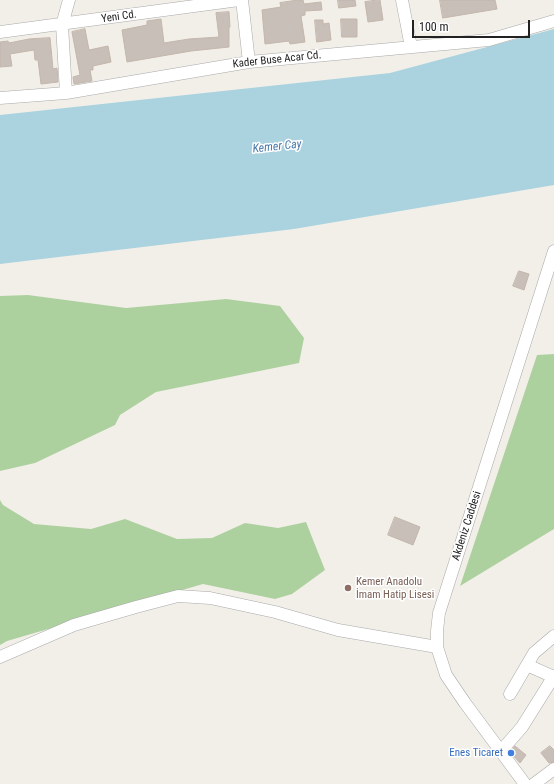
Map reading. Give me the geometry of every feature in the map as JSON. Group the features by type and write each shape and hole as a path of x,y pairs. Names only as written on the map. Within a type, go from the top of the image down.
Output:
{"street":[{"path":"66,93 62,25 69,0"},
{"name":"Yeni Cd.","path":"0,32 62,25 239,0"},
{"path":"242,0 249,62"},
{"path":"402,0 411,47"},
{"name":"Kader Buse Acar Cd.","path":"0,98 66,93 249,62 489,40 554,22"},
{"name":"Akdeniz Caddesi","path":"525,784 446,675 437,647 437,631 439,613 554,251"},
{"path":"0,657 74,625 178,596 210,598 275,612 338,630 437,647"},
{"path":"510,694 534,653 554,636"},
{"path":"501,751 522,727 554,677 527,665"},
{"path":"534,784 554,769"}],"green space":[{"path":"28,295 126,308 226,299 280,306 304,338 299,363 156,392 120,415 115,425 35,463 0,471 0,296"},
{"path":"554,354 554,529 460,586 537,355"},
{"path":"0,500 3,505 34,524 91,529 125,519 177,539 212,538 245,523 278,528 306,522 325,570 292,594 275,599 203,584 7,641 0,645"}],"water":[{"name":"Kemer Cay","path":"554,29 554,185 294,229 0,264 0,115 390,73"}],"building":[{"path":"303,0 304,4 321,2 322,10 305,11 305,15 301,16 305,42 290,44 289,41 265,44 262,10 281,7 280,3"},
{"path":"338,0 355,0 356,6 339,8"},
{"path":"380,0 383,20 368,22 365,2"},
{"path":"440,0 495,0 497,9 443,18"},
{"path":"229,12 229,47 191,51 127,62 122,30 147,25 147,21 161,19 164,43 189,39 219,37 216,13"},
{"path":"341,19 357,19 357,37 342,37"},
{"path":"315,20 323,20 323,24 329,23 331,40 317,42"},
{"path":"85,29 89,50 108,46 111,62 93,66 93,70 90,70 92,81 74,84 73,77 80,75 72,32"},
{"path":"50,38 53,69 57,68 58,82 41,84 38,60 35,60 34,50 10,54 12,66 0,67 0,42 8,41 9,43 29,39"},
{"path":"519,271 529,274 524,290 513,286"},
{"path":"395,517 420,527 413,545 388,535"},
{"path":"515,746 526,755 520,763 510,752"},
{"path":"550,746 554,750 554,762 549,763 541,753"}],"place":[{"name":"Kemer Anadolu İmam Hatip Lisesi","path":"348,588"},
{"name":"Enes Ticaret","path":"511,753"}]}
